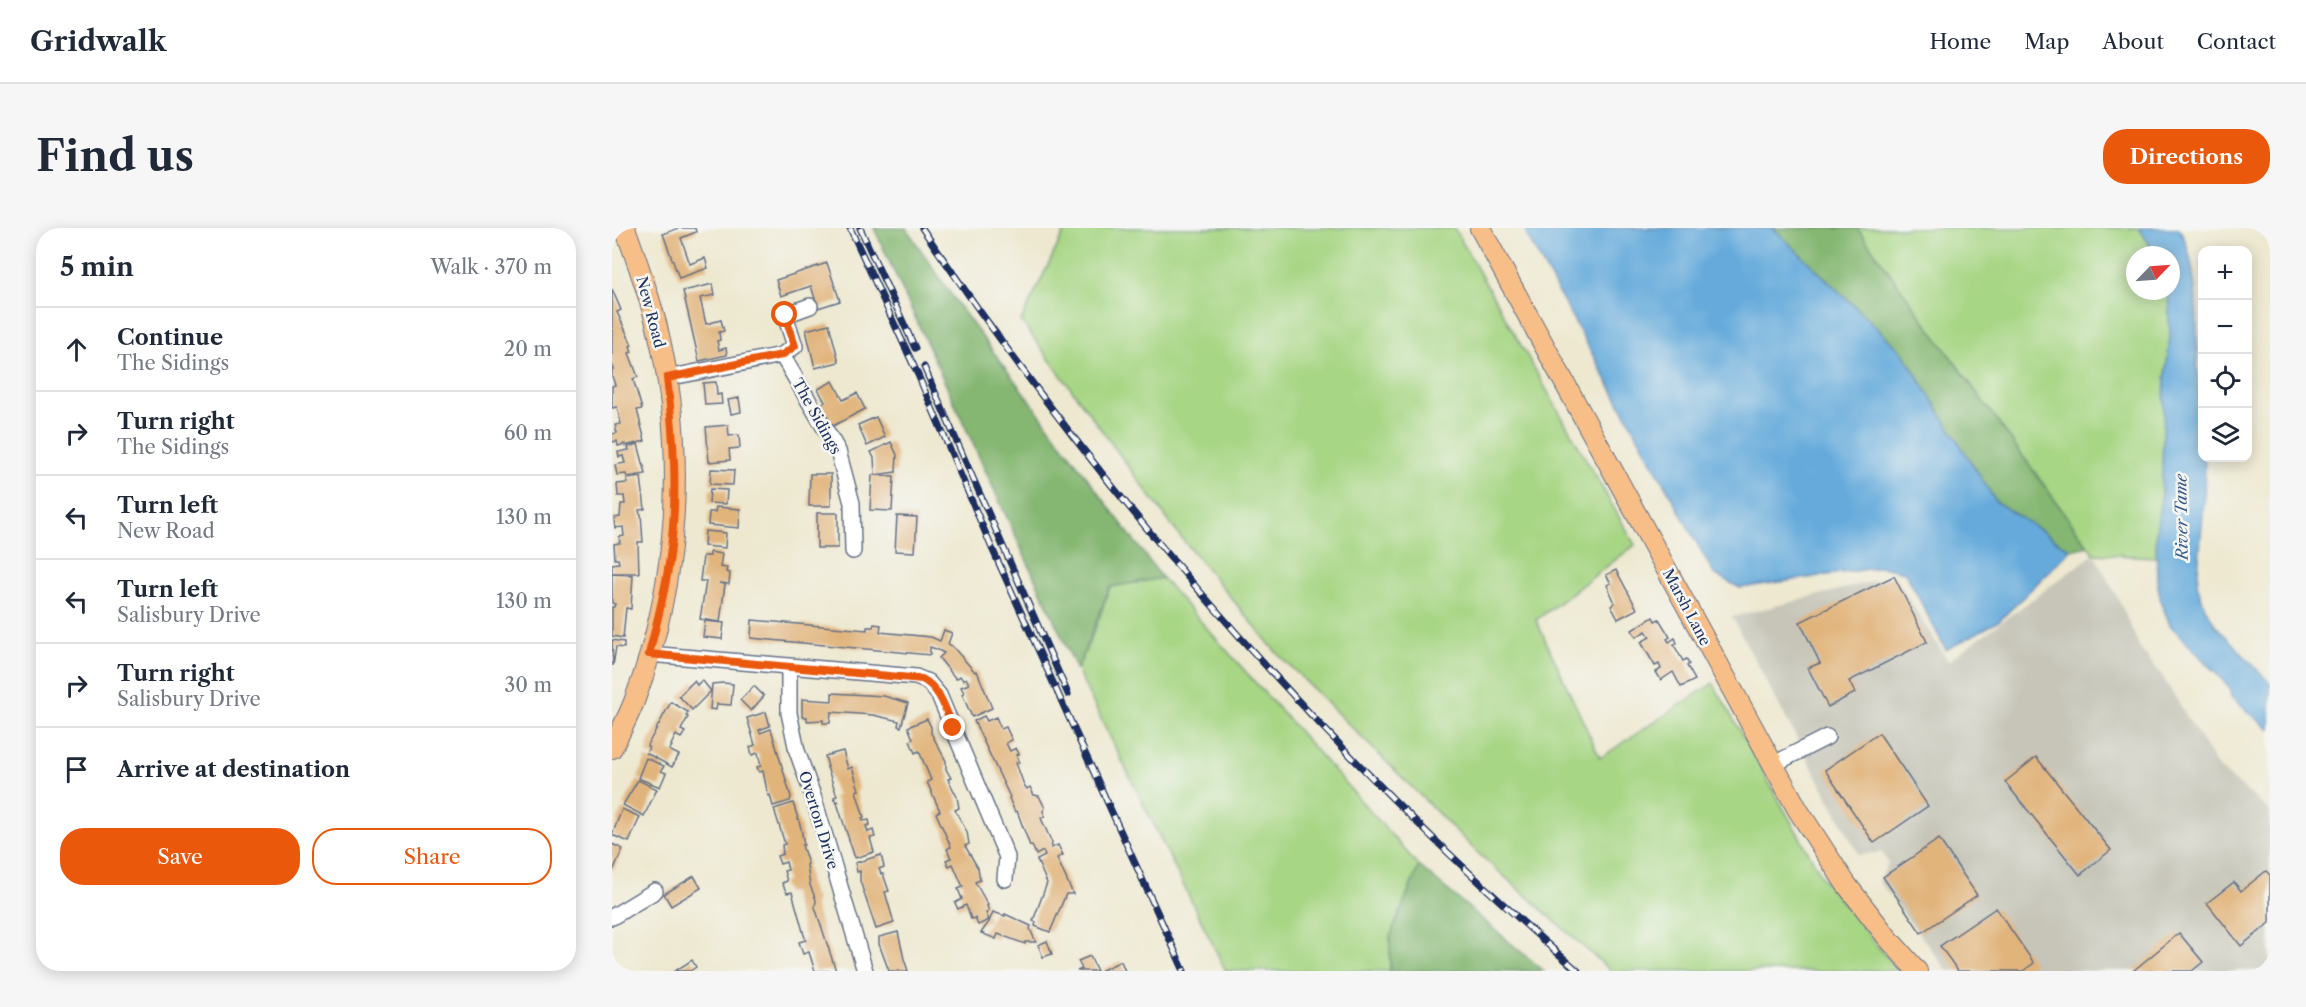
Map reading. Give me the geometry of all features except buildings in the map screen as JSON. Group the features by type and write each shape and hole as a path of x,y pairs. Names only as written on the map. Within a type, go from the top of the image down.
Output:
{"main road":[{"name":"New Road","path":"612,748 635,700 665,592 671,542 674,453 667,378 652,309 625,228"},
{"name":"Marsh Lane","path":"1480,228 1798,810 1846,884 1917,971"}],"street":[{"path":"667,378 782,355 795,346 785,315 810,306"},
{"name":"The Sidings","path":"782,355 838,451 852,503 853,551"},
{"path":"649,654 916,677 928,682 939,695 1007,857 1005,879"},
{"name":"Overton Drive","path":"789,667 789,712 797,751 813,796 865,971"},
{"path":"1774,764 1827,737"},
{"path":"612,917 655,891"}],"shaded area":[{"path":"2094,554 2120,602 2140,648 2161,674 2217,766 2270,811 2270,971 1948,971 1879,882 1888,863 1882,852 1859,855 1732,617 1894,576 1948,661"}],"green space":[{"path":"874,228 906,228 959,306 1162,578 1110,587 1077,670"},
{"path":"1066,228 1454,228 1635,545 1536,620 1600,758 1713,683 1824,880 1898,971 1611,971 1478,853 1276,652 1179,535 1021,321"},
{"path":"1773,228 1857,228 2088,546 2071,550 1996,502 1902,352"},
{"path":"1857,228 2139,228 2150,246 2126,246 2126,300 2168,300 2170,337 2165,380 2161,498 2156,557 2094,554"},
{"path":"1162,578 1419,866 1390,937 1390,971 1226,971 1077,670 1110,587"},
{"path":"1419,866 1544,971 1390,971 1390,937"}],"water":[{"path":"1526,228 1773,228 1902,352 1996,502 2071,550 1999,621 1946,650 1905,572 1881,567 1740,588 1714,574 1526,234"},
{"name":"River Tame","path":"2139,228 2179,228 2186,244 2195,284 2198,462 2205,462 2197,584 2205,608 2216,626 2270,683 2270,730 2231,697 2229,687 2170,625 2161,602 2157,581 2156,532 2161,498 2165,380 2170,337 2168,300 2180,300 2180,246 2150,246"}],"railway":[{"path":"850,228 1184,971"},
{"path":"860,228 915,348"},
{"path":"922,228 993,330 1068,429 1145,526 1226,621 1309,713 1396,802 1485,888 1578,971"},
{"path":"924,367 1068,694"}],"route":[{"path":"785,315 795,346 782,355 667,378 674,453 674,507 665,592 649,654 916,677 928,682 934,688 953,728"}]}
